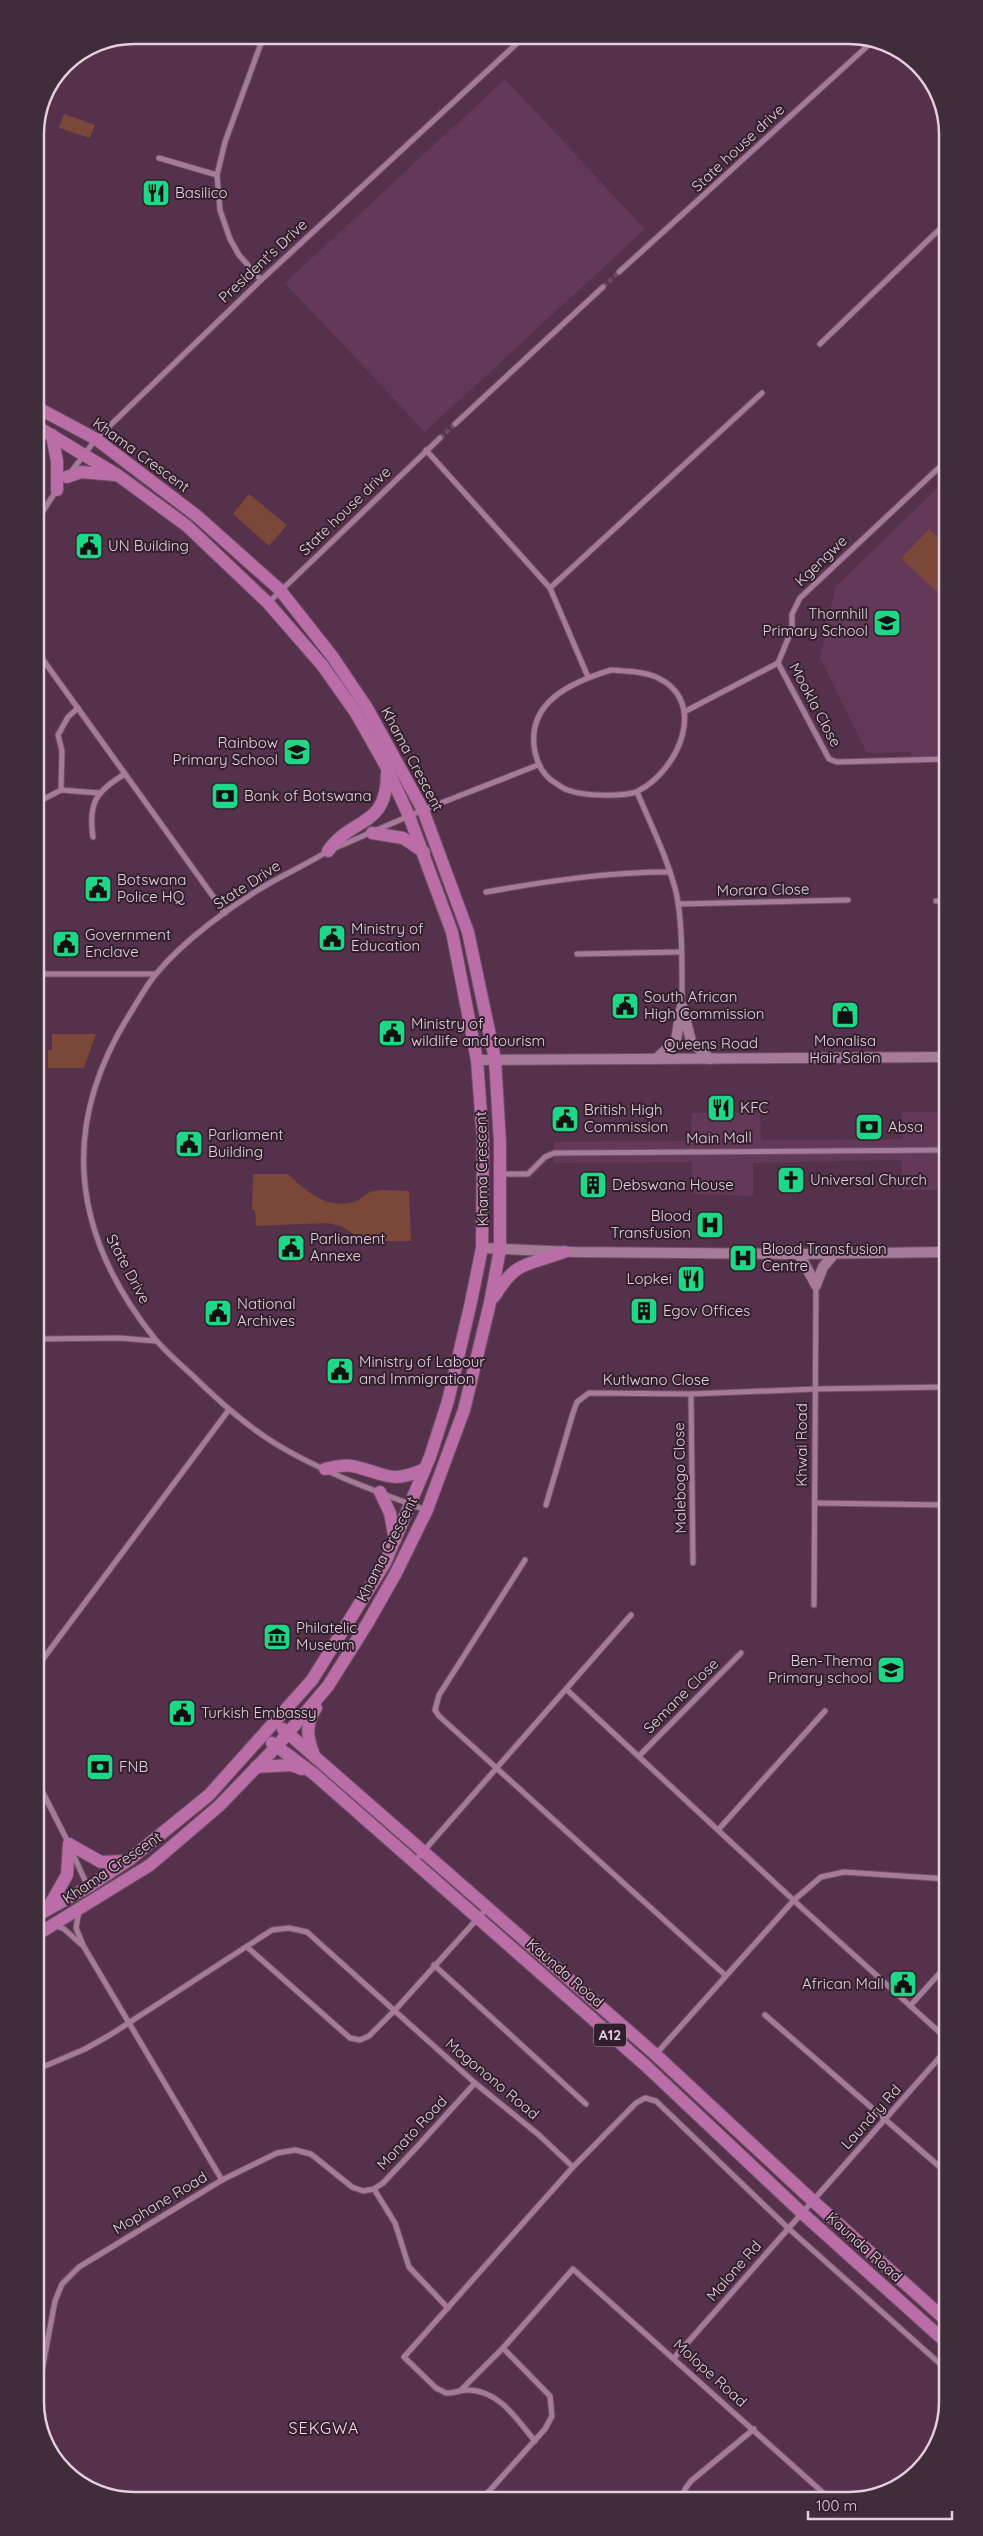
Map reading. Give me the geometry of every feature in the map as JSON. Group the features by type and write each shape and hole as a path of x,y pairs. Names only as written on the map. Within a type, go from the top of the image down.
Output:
{"main road":[{"name":"Khama Crescent","path":"44,410 96,439 197,516 280,590 332,656 362,700 424,810 468,932 496,1059 500,1174 500,1249 490,1303 464,1410 427,1510 396,1573 328,1686 276,1747 220,1806 189,1834 150,1865 79,1911 44,1931"},
{"name":"Khama Crescent","path":"44,430 120,476 187,526 268,603 322,665 356,712 387,768 409,816 424,852 452,932 477,1060 483,1140 482,1248 448,1401 425,1468 385,1563 312,1680 264,1736 209,1795 129,1860 88,1887 44,1911"},
{"path":"52,435 57,462 57,490"},
{"path":"67,478 81,472 120,476"},
{"path":"328,851 335,841 376,814 386,794 387,768"},
{"path":"372,833 403,838 424,852"},
{"path":"682,1006 691,1041 710,1059"},
{"path":"656,1059 676,1040 682,1006"},
{"name":"Queens Road","path":"477,1060 939,1057"},
{"path":"482,1248 564,1252 799,1254 939,1252"},
{"path":"490,1303 511,1272 523,1264 564,1252"},
{"path":"799,1254 816,1285"},
{"path":"816,1285 823,1267 834,1254"},
{"path":"325,1469 352,1466 391,1478 407,1476 425,1468"},
{"path":"380,1492 390,1513 395,1540"},
{"path":"314,1757 308,1737 308,1722 328,1686"},
{"name":"Kaunda Road","path":"276,1722 656,2055 813,2201 939,2314"},
{"name":"Kaunda Road","path":"264,1736 314,1774 645,2065 802,2213 939,2336"},
{"path":"256,1767 291,1766 314,1774"},
{"path":"44,1909 67,1875 69,1844 101,1862 129,1860"}],"street":[{"path":"261,44 225,142 217,175 220,210 230,239 239,255 261,280"},
{"name":"President's Drive","path":"44,510 96,439 261,280 516,44"},
{"name":"State house drive","path":"619,272 869,46"},
{"path":"160,158 217,175"},
{"path":"820,344 939,230"},
{"path":"456,424 603,287"},
{"path":"550,588 762,393"},
{"name":"State house drive","path":"268,603 440,438"},
{"path":"426,450 550,588 588,677"},
{"name":"Kgengwe","path":"778,663 792,629 792,614 795,605 939,467"},
{"path":"44,661 225,913"},
{"path":"684,712 778,663"},
{"name":"Mookla Close","path":"778,663 830,759 837,762 939,759"},
{"path":"611,670 656,677 675,690 684,712 682,740 664,771 637,792 600,795 571,791 550,780 538,765 533,731 547,704 564,688 588,677 611,670"},
{"path":"61,790 62,751 58,735 68,717 78,708"},
{"name":"State Drive","path":"427,1510 325,1469 276,1444 228,1411 156,1341 121,1288 94,1230 86,1201 84,1157 86,1125 103,1066 117,1036 156,974 185,945 225,913 269,883 328,851 409,816 538,765"},
{"path":"93,837 91,822 93,802 103,788 125,774"},
{"path":"44,799 61,790 99,794"},
{"path":"637,792 670,872 678,904 682,1006"},
{"path":"486,892 602,874 670,872"},
{"name":"Morara Close","path":"678,904 848,900"},
{"path":"577,954 680,952"},
{"path":"44,974 156,974"},
{"name":"Main Mall","path":"500,1174 528,1174 545,1158 554,1153 939,1150"},
{"name":"Khwai Road","path":"814,1605 816,1285"},
{"path":"44,1339 119,1338 156,1341"},
{"name":"Kutlwano Close","path":"546,1505 577,1402 583,1396 595,1392 691,1394 815,1389 939,1387"},
{"name":"Malebogo Close","path":"691,1394 693,1563"},
{"path":"44,1658 228,1411"},
{"path":"814,1503 939,1505"},
{"path":"526,1560 436,1702 436,1710 439,1716 725,1975"},
{"path":"414,1862 631,1615"},
{"name":"Semane Close","path":"639,1756 741,1653"},
{"path":"566,1689 939,2031"},
{"path":"718,1830 824,1711"},
{"path":"44,1795 95,1901"},
{"path":"656,2055 725,1975 794,1900 821,1877 832,1874 867,1873 939,1878"},
{"path":"247,1947 354,2040 360,2040 369,2036 395,2010 434,1964 488,1907"},
{"path":"79,1911 76,1928 84,1947 222,2180"},
{"path":"54,1925 64,1929 84,1947"},
{"name":"Mogonono Road","path":"44,2066 84,2049 129,2024 272,1930 282,1928 303,1930 475,2083 539,2135 573,2167"},
{"path":"434,1964 586,2104"},
{"path":"910,2006 939,1975"},
{"path":"765,2015 939,2166"},
{"name":"Laundry Rd","path":"813,2201 939,2059"},
{"name":"Monato Road","path":"363,2191 374,2189 416,2148 475,2083"},
{"path":"535,2441 504,2404 494,2397 476,2390 461,2390 449,2394 441,2391 404,2357 573,2167 636,2103 645,2098 651,2099 788,2228 939,2363"},
{"name":"Mophane Road","path":"44,2360 55,2301 62,2284 79,2267 222,2180 277,2153 295,2150 310,2154 352,2187 363,2191"},
{"path":"374,2189 395,2223 409,2267 448,2308"},
{"name":"Malone Rd","path":"674,2358 813,2201"},
{"name":"Molope Road","path":"503,2348 573,2269 822,2492"},
{"path":"461,2390 503,2348 550,2396 553,2409 549,2423 488,2492"},
{"path":"684,2492 691,2481 754,2429"}],"shaded area":[{"path":"505,79 645,229 425,432 285,283"},
{"path":"64,114 95,125 90,138 59,128"},
{"name":"Thornhill Primary School","path":"939,487 939,762 916,764 910,752 867,753 820,658 835,587"},
{"path":"249,494 287,525 269,546 233,514"},
{"path":"929,529 939,538 939,587 936,591 901,559"},
{"path":"52,1034 96,1034 84,1068 48,1068 48,1050 52,1050"},
{"path":"760,1112 761,1140 902,1139 902,1112 939,1112 939,1190 902,1190 902,1160 753,1163 753,1196 692,1194 692,1162 554,1163 554,1142 691,1141 692,1113"},
{"path":"253,1174 288,1174 319,1198 337,1204 357,1201 374,1191 409,1191 411,1241 365,1241 341,1226 327,1223 256,1226 255,1210 252,1210"}],"tunnel":[{"path":"603,287 619,272"},
{"path":"440,438 455,424"}],"place":[{"name":"Basilico","path":"156,193"},
{"name":"UN Building","path":"89,546"},
{"name":"Thornhill Primary School","path":"887,623"},
{"name":"Rainbow Primary School","path":"297,752"},
{"name":"Bank of Botswana","path":"225,796"},
{"name":"Botswana Police HQ","path":"98,889"},
{"name":"Ministry of Education","path":"332,938"},
{"name":"Government Enclave","path":"66,944"},
{"name":"South African High Commission","path":"625,1006"},
{"name":"Monalisa Hair Salon","path":"845,1015"},
{"name":"Ministry of wildlife and tourism","path":"392,1033"},
{"name":"KFC","path":"721,1108"},
{"name":"British High Commission","path":"565,1119"},
{"name":"Absa","path":"869,1127"},
{"name":"Parliament Building","path":"189,1144"},
{"name":"Universal Church","path":"791,1180"},
{"name":"Debswana House","path":"593,1185"},
{"name":"Blood Transfusion","path":"710,1225"},
{"name":"Parliament Annexe","path":"291,1248"},
{"name":"Blood Transfusion Centre","path":"743,1258"},
{"name":"Lopkei","path":"691,1279"},
{"name":"Egov Offices","path":"644,1311"},
{"name":"National Archives","path":"218,1313"},
{"name":"Ministry of Labour and Immigration","path":"340,1371"},
{"name":"Philatelic Museum","path":"277,1637"},
{"name":"Ben-Thema Primary school","path":"891,1670"},
{"name":"Turkish Embassy","path":"182,1713"},
{"name":"FNB","path":"100,1767"},
{"name":"African Mall","path":"903,1984"}],"district":[{"name":"SEKGWA","path":"324,2428"}]}
